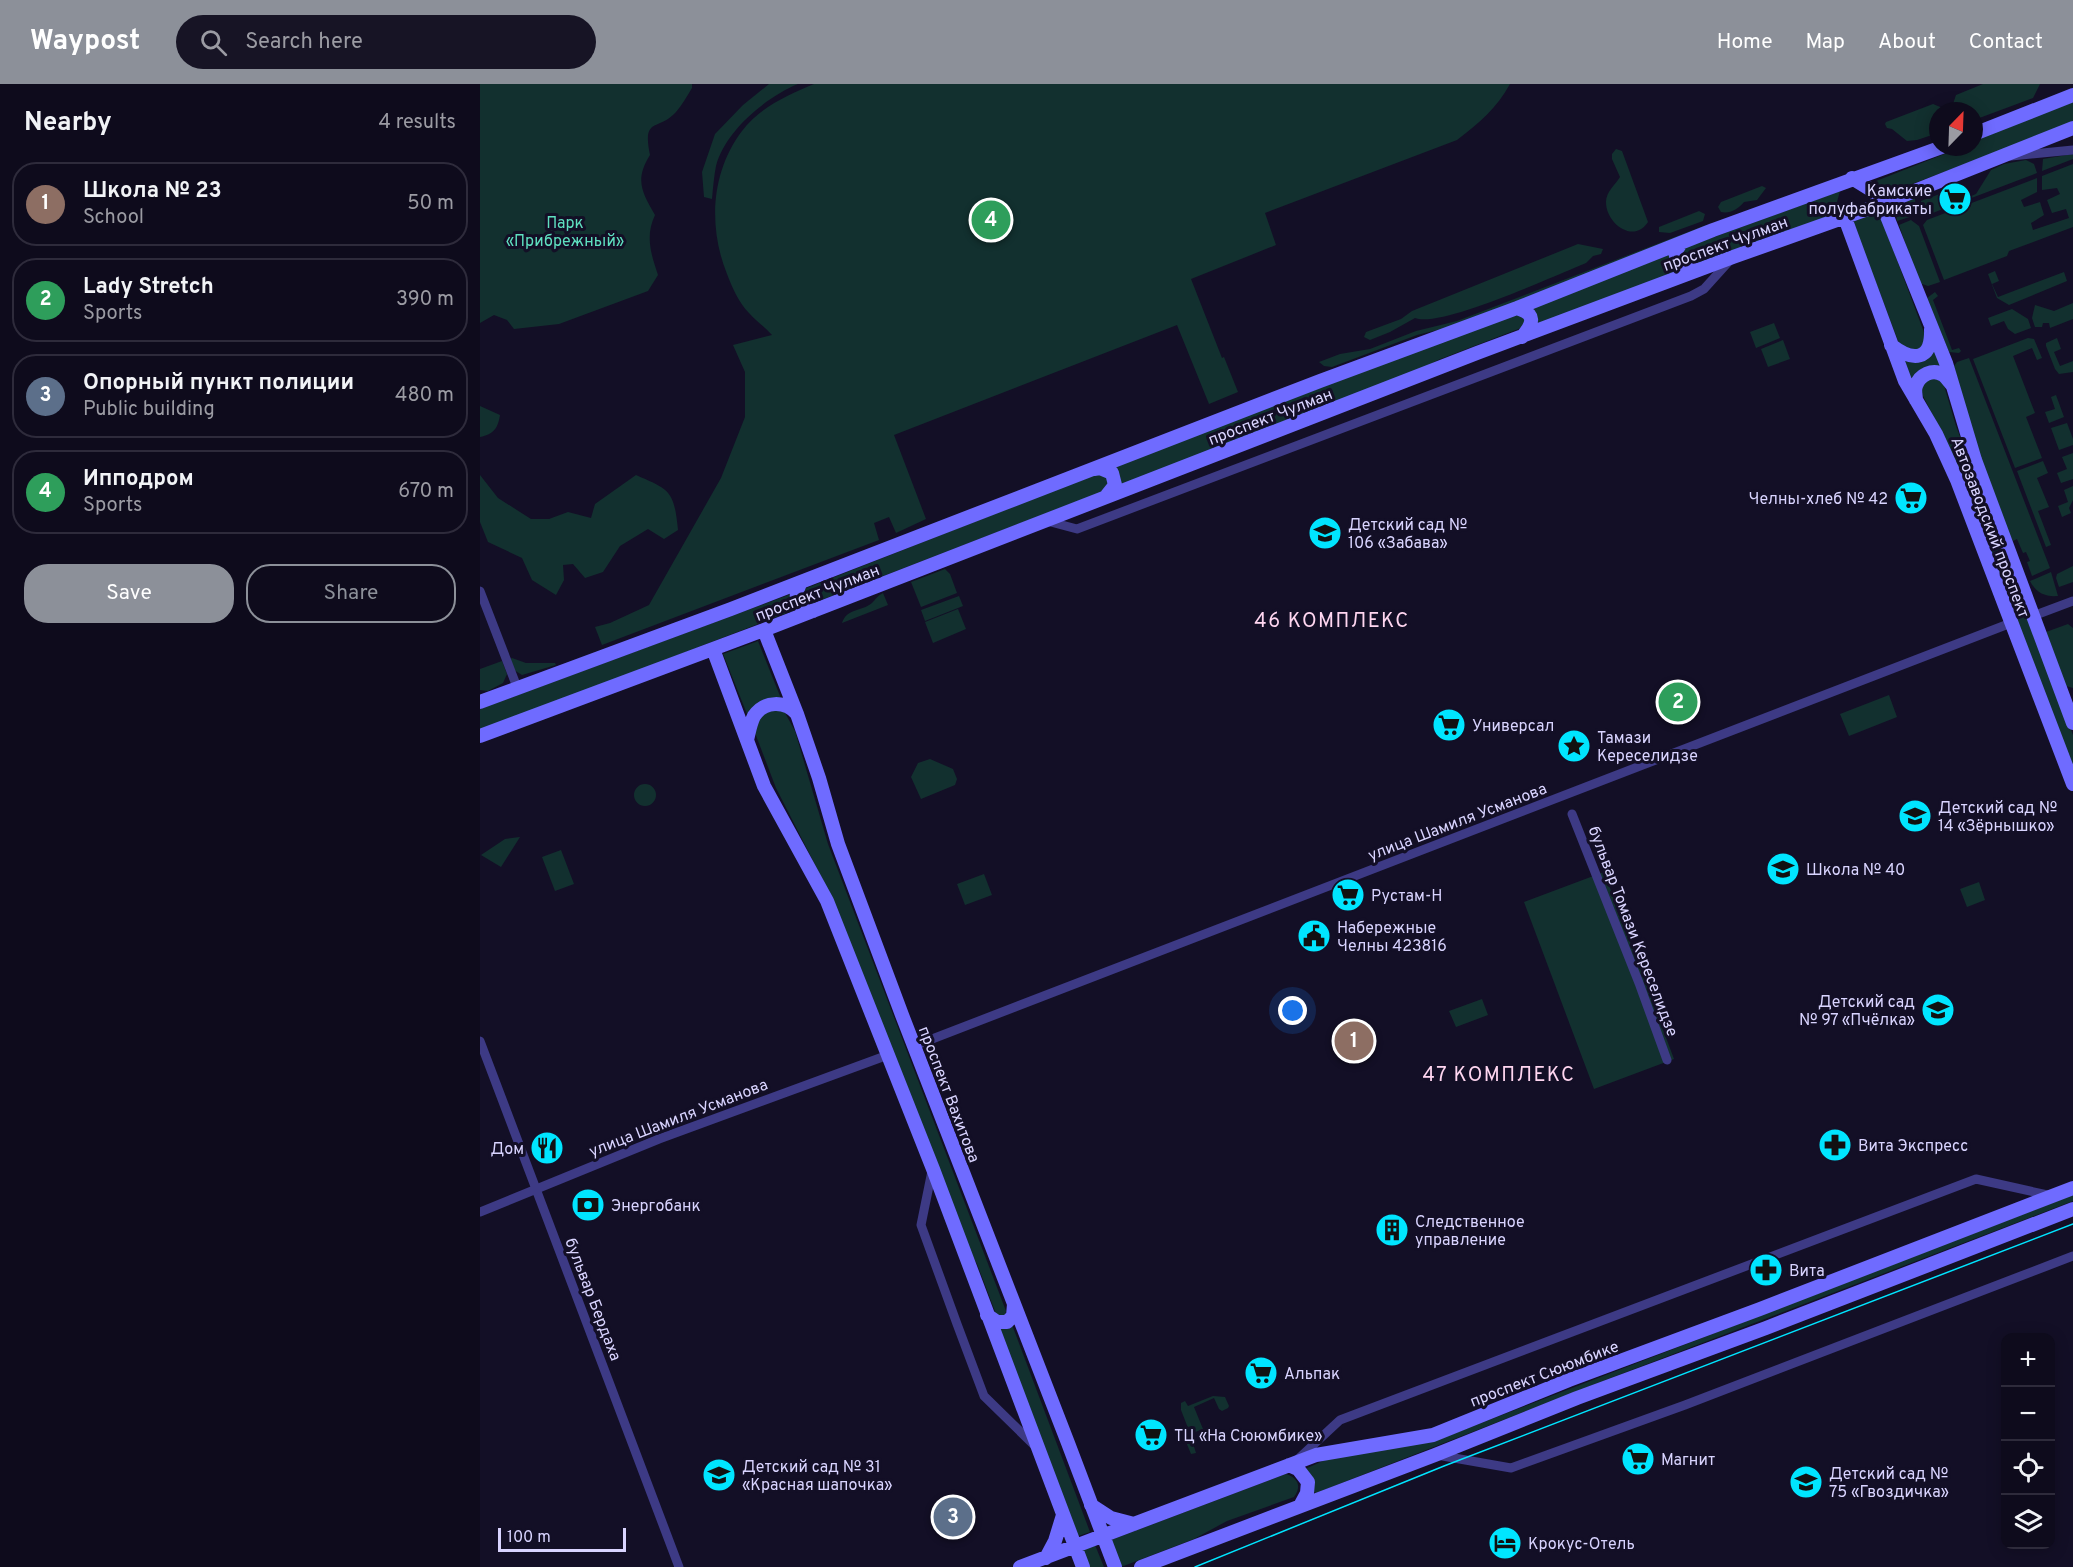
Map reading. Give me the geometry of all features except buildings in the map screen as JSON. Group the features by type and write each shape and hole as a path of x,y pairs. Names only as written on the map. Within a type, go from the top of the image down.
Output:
{"main road":[{"path":"1983,130 2073,95"},
{"name":"проспект Чулман","path":"480,736 764,630 1047,521 1107,495 1696,270 1882,204 2073,128"},
{"name":"проспект Чулман","path":"480,702 801,582 1852,178 1929,151"},
{"name":"Автозаводский проспект","path":"1852,178 1874,191 1882,204 1931,326 1953,387 1975,460 2073,723"},
{"name":"Автозаводский проспект","path":"1845,218 1905,381 1936,434 1957,480 2073,784"},
{"path":"1681,243 1675,252 1678,263 1696,270"},
{"path":"1516,308 1526,311 1532,321 1522,337"},
{"path":"1891,345 1909,357 1922,354 1929,345 1931,326"},
{"path":"1916,400 1917,383 1926,374 1943,375 1953,387"},
{"path":"1094,469 1100,468 1112,473 1115,485 1107,495"},
{"path":"801,582 796,591 798,603 805,610 813,611"},
{"name":"проспект Вахитова","path":"764,630 797,714 838,844 1115,1567"},
{"path":"713,649 769,795 827,901 933,1169 1083,1567"},
{"path":"747,740 752,719 767,705 781,704 794,710 797,714"},
{"name":"проспект Сююмбике","path":"1020,1567 1316,1455 1433,1435 1569,1380 2073,1188"},
{"path":"1145,1566 2073,1209"},
{"path":"987,1315 997,1322 1007,1322 1013,1316 1014,1304"},
{"path":"1291,1464 1308,1482 1307,1493 1300,1506"},
{"path":"1091,1505 1111,1518 1134,1524"},
{"path":"1046,1557 1063,1515"}],"street":[{"path":"1999,157 2073,150"},
{"path":"1047,521 1077,529 1648,312 1704,289 1733,256"},
{"path":"480,591 518,687"},
{"path":"2033,616 2073,601"},
{"name":"улица Шамиля Усманова","path":"914,1046 2011,623"},
{"path":"480,693 498,695"},
{"name":"бульвар Томази Кереселидзе","path":"1572,814 1667,1060"},
{"name":"бульвар Бердаха","path":"480,1041 679,1567"},
{"name":"улица Шамиля Усманова","path":"480,1212 659,1139 888,1055"},
{"path":"933,1169 921,1225 984,1396 1038,1448"},
{"path":"1291,1464 1340,1420 1976,1179 2054,1196"},
{"path":"1435,1455 1511,1468 1685,1405 2073,1256"}],"green space":[{"name":"Парк «Прибрежный»","path":"480,84 692,84 692,88 676,112 653,126 648,135 650,155 641,178 643,192 655,215 650,238 651,252 658,275 648,291 559,324 514,329 507,320 494,315 480,323"},
{"path":"769,84 798,84 760,106 737,128 728,140 716,166 712,199 704,197 702,172 715,134 743,105"},
{"path":"814,84 1510,84 1487,115 1457,140 1265,213 1276,245 1191,279 1238,392 1209,404 1177,325 894,435 926,519 896,533 889,517 874,523 879,540 602,645 595,627 610,623 649,605 721,478 745,417 745,372 733,345 772,335 742,305 731,284 721,256 715,219 716,200 724,164 742,131 757,115 785,97"},
{"path":"1983,84 2040,84 2033,98 1983,117 1983,102 1954,102 1956,95"},
{"path":"2073,102 2073,123 1883,195 1871,183 1939,156 1983,156 1983,136"},
{"path":"1929,106 1929,136 1907,141 1892,129 1887,128 1886,122"},
{"path":"1616,149 1622,151 1648,222 1636,231 1629,231 1616,224 1607,210 1607,195 1620,177 1612,159 1612,154"},
{"path":"2073,154 2073,159 2042,171 2043,159"},
{"path":"2026,160 2034,164 2037,173 1952,204 1976,194 1991,170 2004,164"},
{"path":"2073,164 2073,227 2009,251 2007,256 1944,280 1923,225 1927,220 2037,178 2037,192 2021,200 2024,207 2040,202 2044,215 2031,223 2033,230 2069,218 2066,209 2052,213 2047,200 2060,194 2057,188 2042,190 2042,176"},
{"path":"1762,186 1766,188 1757,200 1744,202 1731,212 1721,212 1718,207 1721,202"},
{"path":"1840,191 1837,213 1694,265 1682,260 1684,248"},
{"path":"1945,192 1950,206 1928,215 1920,215 1921,201"},
{"path":"1915,198 1916,215 1897,221 1899,209"},
{"path":"1699,211 1705,214 1703,221 1670,233 1659,232 1659,227"},
{"path":"1879,212 1925,335 1926,340 1919,351 1900,346 1853,222"},
{"path":"1911,220 1919,226 1940,282 1928,286 1919,283 1899,225"},
{"path":"1706,225 1705,228 1458,325 1417,335 1332,367 1324,366 1319,362 1340,354 1370,349 1416,331 1457,321"},
{"path":"1578,244 1603,249 1601,254 1593,256 1586,263 1499,299 1448,315 1429,319 1415,318 1370,340 1364,337 1366,332 1401,319 1412,311"},
{"path":"1670,251 1681,270 1534,329 1529,307"},
{"path":"1995,271 1999,281 1992,284 1998,297 2064,272 2067,281 2009,305 1997,298 1988,274"},
{"path":"1935,292 1938,296 1933,300 1952,350 1959,348 1961,351 1959,353 1949,352 1927,298"},
{"path":"2073,303 2073,319 2050,328 2049,323 2043,323 2042,327 2035,327 2032,318 2035,305 2054,311"},
{"path":"2012,309 2028,319 2031,328 2015,334 2008,329 2004,321 1991,326 1988,318"},
{"path":"1519,313 1526,321 1521,328 1438,360 1408,376 1118,486 1110,467"},
{"path":"1774,323 1780,338 1756,348 1750,332"},
{"path":"2028,338 2034,339 2042,358 2037,360 2032,348 2013,356 2035,413 2026,417 2042,458 2015,468 1973,359"},
{"path":"2057,338 2061,349 2054,352 2060,366 2073,361 2073,372 2059,374 2055,369 2046,343"},
{"path":"1783,340 1790,359 1768,367 1761,349"},
{"path":"1934,345 1943,369 1914,376 1910,381 1901,359"},
{"path":"1969,358 2050,568 2032,576 2026,552 2023,553 2017,539 2013,541 1994,501 1972,433 1954,366 1957,362"},
{"path":"1930,376 1943,382 1956,426 2073,735 2073,771 1944,437 1921,392 1922,383"},
{"path":"2056,395 2064,417 2049,423 2045,412 2055,409 2051,397"},
{"path":"480,406 500,415 495,430 480,437"},
{"path":"2067,423 2073,445 2059,450 2051,428"},
{"path":"2073,453 2073,479 2061,483 2057,473 2067,469 2062,457"},
{"path":"2043,461 2048,473 2037,478 2049,507 2038,511 2051,545 2046,547 2017,471"},
{"path":"1096,474 1107,474 1111,484 1104,491 808,605 801,595 804,589"},
{"path":"480,475 498,498 531,519 549,519 568,512 591,518 595,504 636,475 656,484 668,493 675,507 678,530 664,539 648,529 620,546 603,572 585,578 573,564 563,565 564,580 556,595 532,580 522,558 488,542 480,522"},
{"path":"2073,486 2073,500 2069,508 2071,513 2062,517 2058,506 2068,502 2064,490"},
{"path":"2073,566 2073,582 2059,587 2057,574"},
{"path":"945,569 950,574 957,593 921,607 911,582"},
{"path":"2051,572 2058,596 2041,593 2030,581"},
{"path":"883,593 888,605 842,623 851,612 868,606"},
{"path":"791,594 797,609 480,731 480,709"},
{"path":"959,596 963,606 925,621 921,610"},
{"path":"958,609 966,629 933,643 925,622"},
{"path":"2068,624 2073,628 2073,688 2066,686 2046,632"},
{"path":"758,641 782,701 763,702 747,714 723,654"},
{"path":"510,659 526,663 555,663 556,665 522,675 514,670"},
{"path":"502,661 507,674 503,683 488,691 480,690 480,669"},
{"path":"1889,695 1897,717 1849,736 1840,714"},
{"path":"770,711 784,711 795,731 828,844 1006,1311 1005,1315 1000,1317 996,1314 977,1264 961,1236 832,898 776,788 755,733 760,717"},
{"path":"930,759 953,769 957,779 955,785 921,799 911,777 918,763"},
{"path":"645,784 655,791 656,795 649,805 645,806 635,799 634,795 641,785"},
{"path":"520,837 501,867 481,855 505,839"},
{"path":"561,850 574,884 555,891 542,857"},
{"path":"1604,872 1674,1059 1594,1089 1524,902"},
{"path":"984,874 992,895 965,905 957,884"},
{"path":"1979,882 1985,900 1967,907 1960,889"},
{"path":"1482,999 1488,1015 1456,1027 1449,1011"},
{"path":"2073,1195 2073,1201 1316,1493 1305,1469 1325,1460 1440,1439"},
{"path":"1011,1322 1090,1532 1075,1537 997,1328 1005,1328"},
{"path":"1213,1396 1225,1397 1229,1406 1222,1411 1214,1398 1194,1407 1203,1429 1190,1434 1196,1453 1191,1454 1184,1437 1188,1435 1186,1430 1188,1428 1181,1410 1181,1403 1185,1401 1188,1406"},
{"path":"1286,1474 1298,1483 1294,1497 1227,1521 1194,1539 1121,1567 1111,1540"},
{"path":"1095,1545 1104,1567 1087,1567 1081,1550"}],"tram line":[{"path":"1195,1567 1444,1466 2073,1224"}],"place":[{"name":"Камские полуфабрикаты","path":"1955,199"},
{"name":"Ипподром","path":"991,220"},
{"name":"Челны-хлеб № 42","path":"1911,498"},
{"name":"Детский сад № 106 «Забава»","path":"1325,533"},
{"name":"Lady Stretch","path":"1678,702"},
{"name":"Универсал","path":"1449,725"},
{"name":"Тамази Кереселидзе","path":"1574,746"},
{"name":"Детский сад № 14 «Зёрнышко»","path":"1915,816"},
{"name":"Школа № 40","path":"1783,869"},
{"name":"Рустам-Н","path":"1348,895"},
{"name":"Набережные Челны 423816","path":"1314,936"},
{"name":"Детский сад № 97 «Пчёлка»","path":"1938,1010"},
{"name":"Школа № 23","path":"1354,1041"},
{"name":"Вита Экспресс","path":"1835,1145"},
{"name":"Дом","path":"547,1148"},
{"name":"Энергобанк","path":"588,1205"},
{"name":"Следственное управление","path":"1392,1230"},
{"name":"Вита","path":"1766,1270"},
{"name":"Альпак","path":"1261,1373"},
{"name":"ТЦ «На Сююмбике»","path":"1151,1435"},
{"name":"Магнит","path":"1638,1459"},
{"name":"Детский сад № 31 «Красная шапочка»","path":"719,1475"},
{"name":"Детский сад № 75 «Гвоздичка»","path":"1806,1482"},
{"name":"Опорный пункт полиции","path":"953,1517"},
{"name":"Крокус-Отель","path":"1505,1543"}],"district":[{"name":"46 КОМПЛЕКС","path":"1332,620"},
{"name":"47 КОМПЛЕКС","path":"1499,1074"}]}
